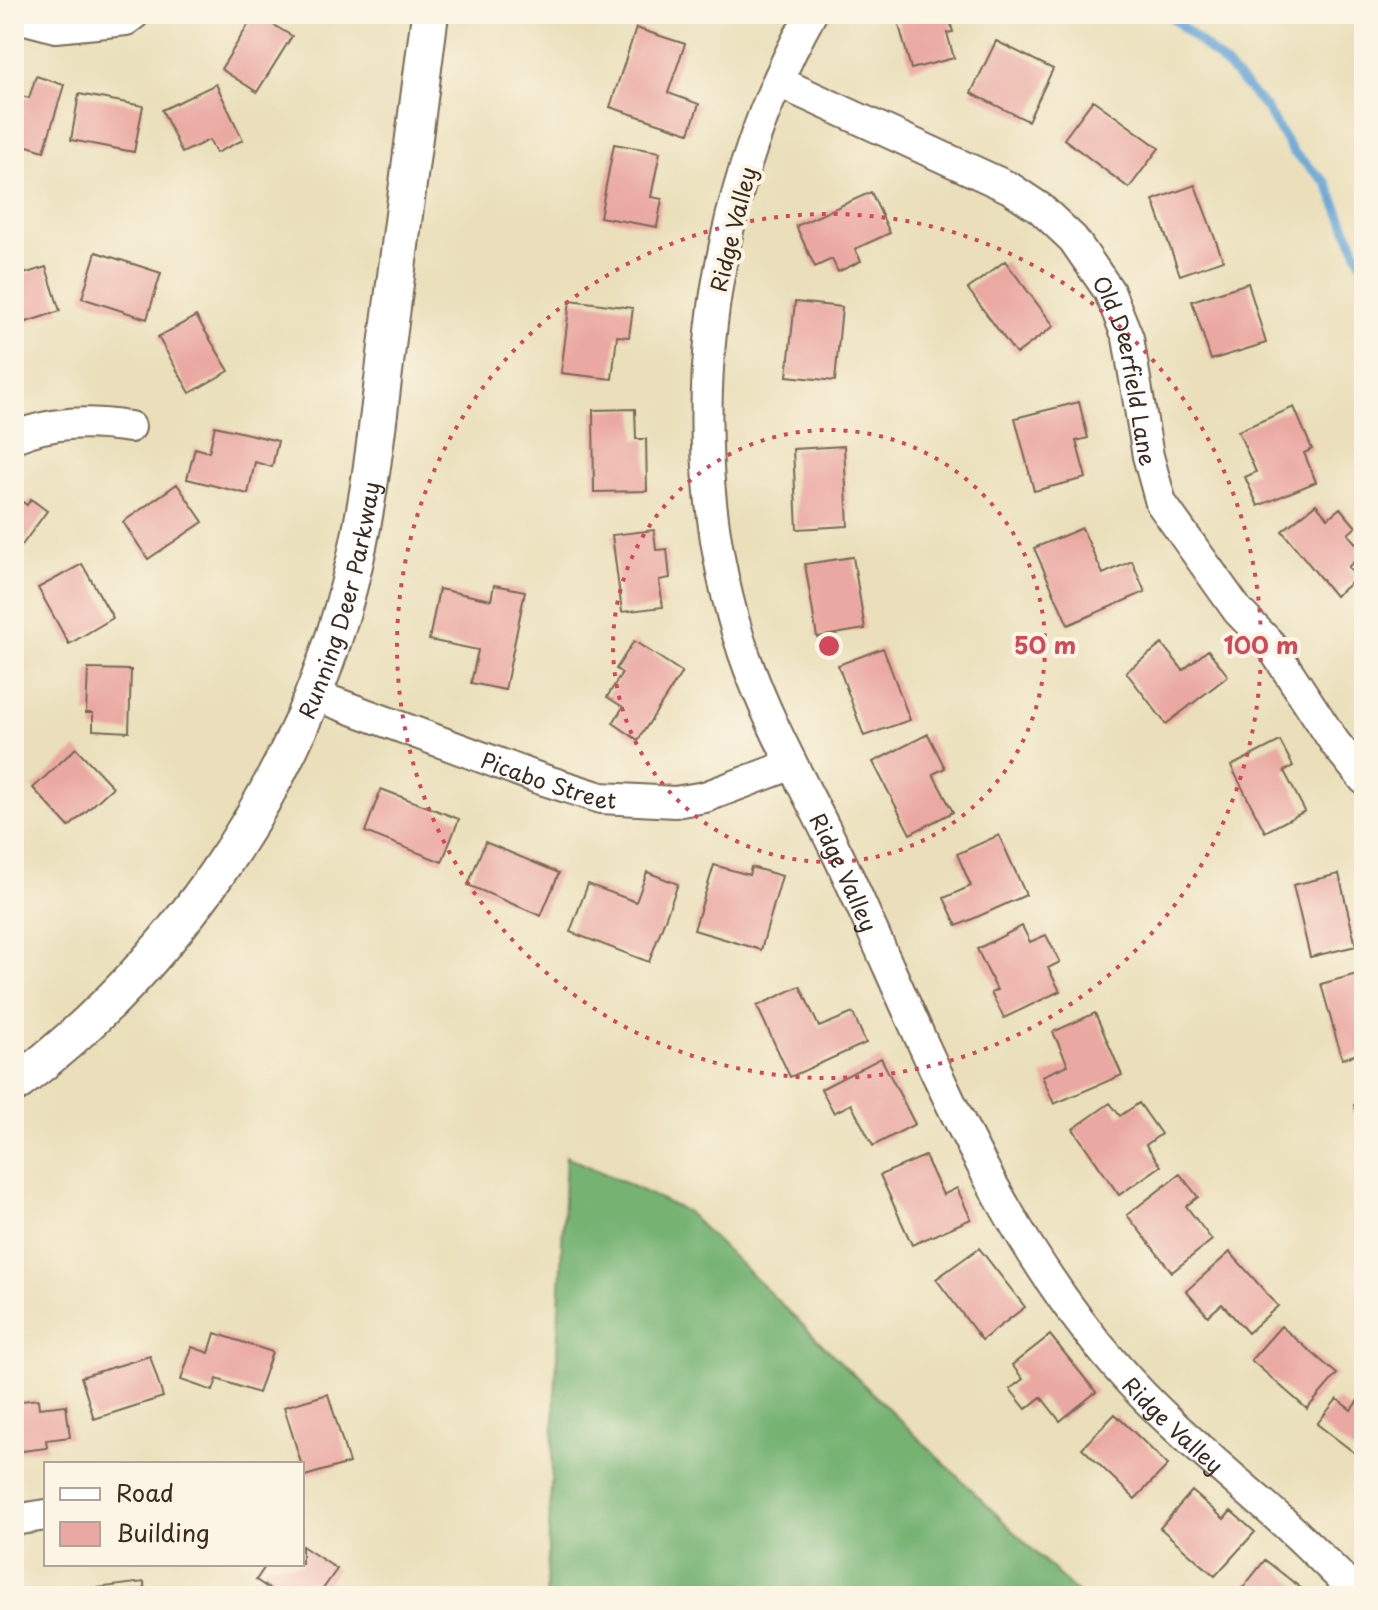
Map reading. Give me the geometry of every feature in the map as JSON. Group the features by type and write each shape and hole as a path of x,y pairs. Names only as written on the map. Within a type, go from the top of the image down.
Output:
{"street":[{"path":"14,16 56,27 126,20 134,14"},
{"name":"Running Deer Parkway","path":"14,1085 54,1055 101,1011 184,918 221,868 269,789 314,695 342,612 369,490 430,14"},
{"name":"Ridge Valley","path":"811,14 779,82 742,179 719,271 710,349 708,446 715,525 744,653 790,765 835,849 966,1140 1047,1276 1116,1366 1198,1450 1283,1522 1360,1596"},
{"name":"Old Deerfield Lane","path":"779,82 1010,188 1040,208 1073,239 1109,291 1128,338 1148,456 1161,503 1238,611 1270,644 1335,743 1364,779"},
{"path":"14,437 44,425 88,421 130,427"},
{"name":"Picabo Street","path":"314,695 538,778 601,798 647,803 690,800 757,780 790,765"},
{"path":"14,1520 44,1515"}],"green space":[{"path":"566,1156 686,1211 1080,1596 546,1596"}],"building":[{"path":"255,14 292,36 257,92 221,69"},
{"path":"896,14 948,14 953,32 947,33 954,58 911,69"},
{"path":"636,28 685,44 668,93 699,104 689,133 610,107"},
{"path":"996,41 1053,69 1028,121 971,93"},
{"path":"36,76 64,85 44,151 14,142 14,94 29,98"},
{"path":"216,84 243,140 216,153 209,140 182,153 162,110"},
{"path":"79,94 143,106 134,152 71,140"},
{"path":"1093,100 1159,148 1129,188 1064,139"},
{"path":"614,144 660,152 651,197 662,199 657,227 600,217"},
{"path":"1195,185 1223,260 1180,275 1153,200"},
{"path":"871,192 890,233 855,249 861,261 838,272 832,259 815,267 796,226"},
{"path":"96,252 161,273 147,319 82,298"},
{"path":"1005,261 1054,326 1016,354 968,289"},
{"path":"46,267 60,311 14,326 14,277"},
{"path":"1248,283 1266,343 1211,360 1192,301"},
{"path":"570,300 633,308 629,337 617,336 612,379 561,373"},
{"path":"795,302 842,307 835,381 787,376"},
{"path":"196,316 229,371 190,393 158,337"},
{"path":"1079,402 1088,438 1076,441 1086,478 1034,491 1015,418"},
{"path":"1294,407 1312,449 1304,453 1316,482 1258,506 1245,477 1256,472 1238,431"},
{"path":"635,409 636,439 646,439 647,491 594,492 593,410"},
{"path":"215,426 278,441 272,467 255,462 248,494 187,479 195,448 209,452"},
{"path":"844,446 848,526 797,529 793,449"},
{"path":"177,484 203,522 148,559 123,522"},
{"path":"14,496 27,505 31,499 47,511 14,556"},
{"path":"1316,504 1328,518 1340,508 1356,527 1348,534 1364,553 1348,567 1357,578 1335,596 1282,531"},
{"path":"1082,528 1103,574 1132,561 1145,592 1068,625 1034,548"},
{"path":"654,530 656,550 667,549 670,578 659,580 663,607 622,612 612,535"},
{"path":"853,557 865,629 817,637 805,564"},
{"path":"82,564 113,618 69,644 38,588"},
{"path":"494,585 525,591 505,690 471,683 478,650 429,640 439,589 491,600"},
{"path":"1364,610 1364,631 1354,618"},
{"path":"634,641 682,672 638,740 613,723 623,707 607,697 622,673 616,669"},
{"path":"1162,644 1183,670 1208,650 1228,676 1166,724 1126,672"},
{"path":"883,648 910,720 864,736 838,665"},
{"path":"88,669 131,670 129,732 93,730 93,713 86,713"},
{"path":"928,734 945,768 933,774 953,812 910,834 873,762"},
{"path":"1280,741 1293,766 1284,771 1305,811 1265,832 1231,766"},
{"path":"76,748 113,787 69,827 33,788"},
{"path":"381,789 459,819 442,862 365,832"},
{"path":"999,835 1026,895 957,926 944,898 971,886 957,854"},
{"path":"485,842 559,873 541,916 468,885"},
{"path":"714,865 749,875 751,867 782,876 761,950 694,930"},
{"path":"647,872 678,884 649,962 570,932 588,884 636,902"},
{"path":"1339,874 1356,946 1310,957 1293,885"},
{"path":"1022,926 1030,942 1046,935 1060,962 1048,968 1060,991 1004,1018 991,993 997,990 977,949"},
{"path":"1364,972 1364,1052 1342,1059 1321,984"},
{"path":"800,986 819,1027 853,1013 866,1043 790,1077 757,1006"},
{"path":"1095,1013 1122,1075 1054,1104 1042,1076 1068,1065 1053,1032"},
{"path":"881,1058 915,1124 873,1146 851,1104 834,1113 821,1089"},
{"path":"1364,1102 1364,1133 1363,1133 1354,1105"},
{"path":"1110,1103 1120,1116 1139,1103 1161,1134 1146,1145 1161,1166 1119,1195 1073,1129"},
{"path":"925,1156 943,1195 957,1188 971,1219 912,1245 880,1175"},
{"path":"1180,1174 1198,1197 1186,1206 1212,1240 1172,1272 1127,1215"},
{"path":"979,1248 1025,1307 982,1340 936,1279"},
{"path":"1230,1252 1278,1306 1248,1333 1222,1304 1208,1316 1186,1291"},
{"path":"1281,1326 1337,1374 1307,1409 1251,1360"},
{"path":"215,1333 272,1352 258,1393 217,1379 213,1391 181,1380 192,1347 209,1353"},
{"path":"1050,1335 1096,1392 1060,1421 1041,1397 1026,1409 1010,1389 1023,1379 1012,1365"},
{"path":"150,1356 163,1397 94,1419 81,1377"},
{"path":"1364,1392 1364,1460 1317,1424 1337,1399 1351,1410"},
{"path":"328,1394 349,1463 305,1476 304,1462 301,1462 284,1407"},
{"path":"38,1399 39,1408 66,1405 70,1437 46,1440 47,1448 14,1452 14,1402"},
{"path":"1115,1414 1168,1465 1135,1499 1082,1448"},
{"path":"1192,1491 1224,1519 1231,1511 1255,1532 1215,1576 1160,1528"},
{"path":"304,1547 337,1569 318,1596 280,1596 256,1580 266,1566 304,1566"},
{"path":"1265,1560 1311,1596 1240,1596 1238,1594"},
{"path":"144,1582 145,1596 73,1596 72,1591"}],"waterway":[{"path":"1168,14 1226,65 1265,107 1293,152 1327,183 1364,269"}]}
